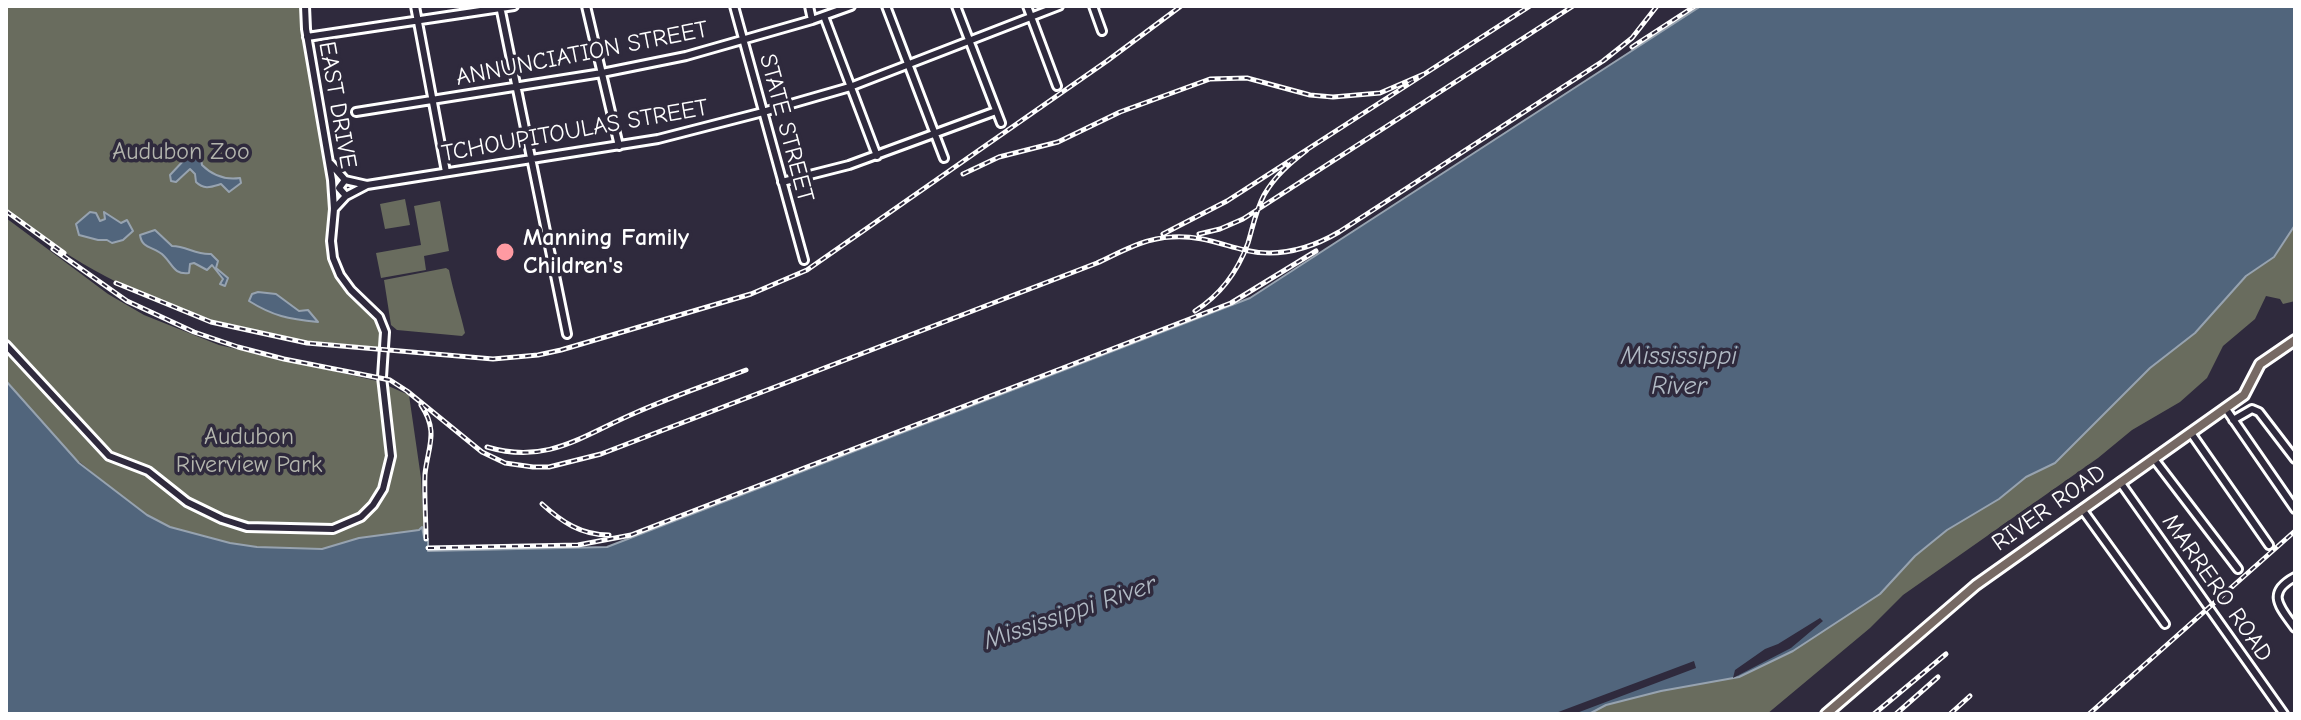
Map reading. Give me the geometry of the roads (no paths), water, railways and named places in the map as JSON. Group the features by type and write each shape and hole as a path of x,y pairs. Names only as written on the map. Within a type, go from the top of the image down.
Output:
{"main road":[{"name":"RIVER ROAD","path":"1826,714 1976,585 2226,409 2249,389 2260,364 2295,340"}],"street":[{"name":"EAST DRIVE","path":"6,345 109,456 148,471 187,502 234,524 333,529 361,517 383,489 391,456 382,377 385,332 382,322 351,290 335,266 331,249 334,209 330,163 307,37 305,6"},
{"path":"415,6 446,172"},
{"path":"307,37 514,6"},
{"path":"586,6 619,146"},
{"name":"STATE STREET","path":"734,6 804,260"},
{"path":"809,6 812,20"},
{"name":"ANNUNCIATION STREET","path":"356,112 602,73 686,56 851,6"},
{"path":"886,6 944,158"},
{"path":"956,6 1001,123"},
{"path":"1027,6 1057,86"},
{"name":"TCHOUPITOULAS STREET","path":"334,209 346,196 367,185 658,139 763,112 850,87 1059,6"},
{"path":"1093,6 1102,31"},
{"path":"501,7 567,334"},
{"path":"824,16 877,156"},
{"path":"782,182 877,156 996,111"},
{"path":"330,163 345,180 339,188 346,196"},
{"name":"TCHOUPITOULAS STREET","path":"345,180 367,185"},
{"path":"2226,409 2295,509"},
{"path":"2233,420 2255,409 2295,459"},
{"path":"2191,433 2269,545"},
{"path":"2154,459 2238,569"},
{"name":"MARRERO ROAD","path":"2120,482 2284,714"},
{"path":"2082,509 2165,624"},
{"path":"2295,577 2276,594 2277,602 2295,628"}],"water":[{"name":"Mississippi River","path":"1701,6 2295,6 2295,225 2274,257 2246,276 2195,333 2150,368 2055,463 2026,477 1999,499 1947,530 1915,556 1880,594 1793,651 1739,677 1661,691 1606,705 1589,714 6,714 6,381 79,463 147,515 170,527 257,547 322,549 359,538 419,530 422,527 424,537 428,539 428,551 607,547 1250,298"},
{"path":"196,151 202,165 211,172 225,178 240,178 241,183 229,192 221,184 205,187 196,182 195,174 190,169 176,182 171,181 170,175"},
{"path":"90,212 96,213 100,221 105,219 104,212 121,223 127,220 133,231 123,240 112,243 79,235 76,224"},
{"path":"155,230 172,246 211,254 218,261 216,268 228,278 225,286 220,284 223,279 212,265 207,270 194,263 190,264 189,273 177,271 160,253 141,240 140,235"},
{"path":"252,294 276,294 299,311 308,310 318,322 289,318 249,301"}],"railway":[{"path":"116,283 211,322 307,343 493,359 561,350 751,294 807,270 1181,6"},
{"path":"1163,234 1227,201 1530,6"},
{"path":"1199,234 1243,219 1573,6"},
{"path":"53,249 127,301 194,332 284,359 390,380 482,452 505,463 549,467 601,454 1152,240 1191,237 1269,253 1317,243 1339,232 1603,61 1632,38 1657,6"},
{"path":"1632,47 1695,6"},
{"path":"963,174 999,157 1058,142 1120,112 1210,79 1247,78 1310,95 1333,97 1380,93 1424,74"},
{"path":"1195,311 1212,298 1233,273 1244,253 1268,188 1283,170 1307,150"},
{"path":"6,211 64,253"},
{"path":"428,548 578,545 631,535 1231,303 1316,251"},
{"path":"487,447 529,452 564,445 649,407 746,370"},
{"path":"421,405 431,431 425,474 426,539"},
{"path":"542,504 572,526 590,533 609,535"},
{"path":"2089,714 2295,531"},
{"path":"1874,714 1946,654"},
{"path":"1896,714 1938,677"},
{"path":"1950,714 1970,696"}],"place":[{"name":"Manning Family Children's","path":"505,252"}],"park label":[{"name":"Audubon Zoo","path":"181,152"},
{"name":"Audubon Riverview Park","path":"249,451"}]}
